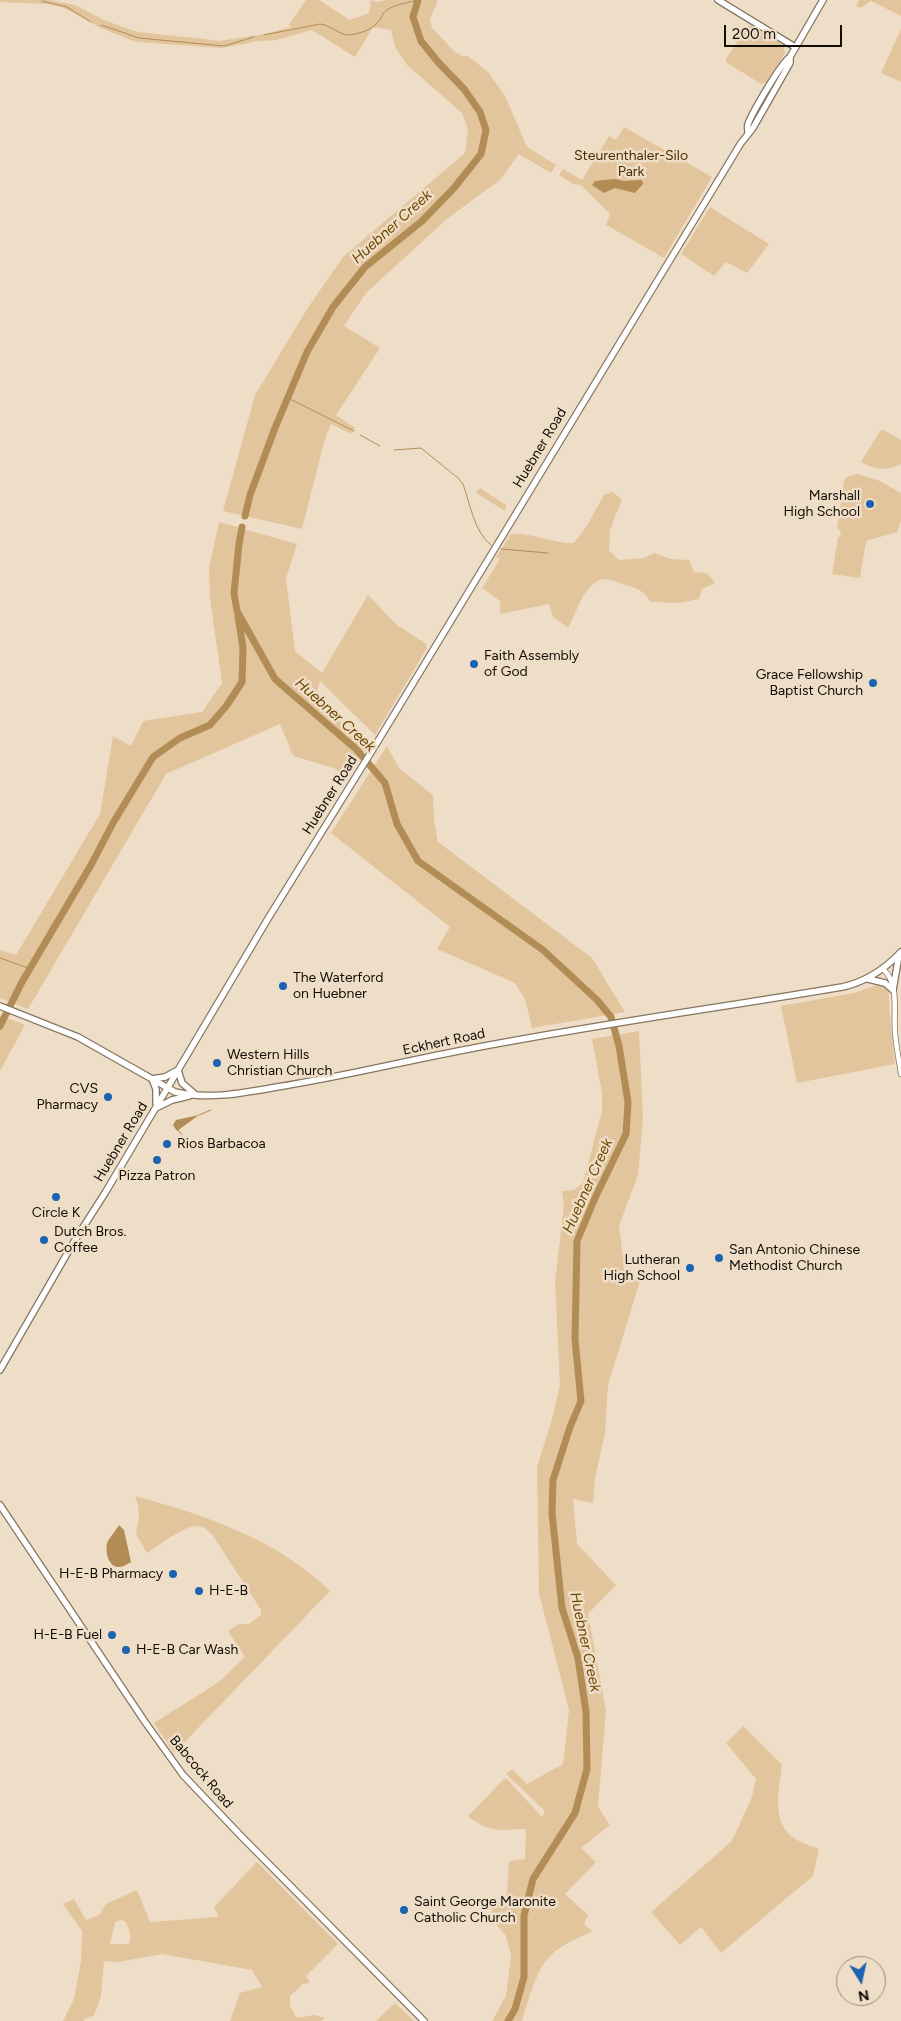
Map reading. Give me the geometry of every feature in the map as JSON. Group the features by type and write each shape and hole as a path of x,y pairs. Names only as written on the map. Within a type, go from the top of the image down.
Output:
{"main road":[{"path":"718,0 795,47"},
{"name":"Huebner Road","path":"0,1370 75,1240 269,917 748,132 747,125 823,0"},
{"path":"866,979 883,982 893,990 900,953"},
{"name":"Eckhert Road","path":"0,1006 78,1037 167,1088 184,1094 248,1092 367,1072 469,1049 842,987 866,979 883,969 900,953"},
{"path":"156,1108 157,1097 152,1079 165,1077 178,1070 182,1083 196,1095"},
{"path":"156,1108 172,1100 196,1095"},
{"name":"Babcock Road","path":"0,1505 164,1750 183,1775 424,2021"}],"street":[{"path":"883,969 893,990 895,1029 901,1074"}],"green space":[{"path":"0,0 51,0 75,5 104,20 137,32 220,41 264,34 292,27 289,25 306,0 319,0 350,20 369,13 371,0 378,2 386,0 438,0 430,19 432,28 454,51 462,56 468,56 488,72 505,96 527,147 556,165 551,173 519,154 500,180 448,218 366,293 344,326 380,348 336,415 355,428 351,434 331,424 324,442 302,529 223,511 255,395 309,306 344,256 465,153 468,129 462,113 407,65 395,47 391,30 373,27 355,57 312,30 276,40 259,41 222,48 136,42 101,28 62,7 46,4 0,2"},
{"path":"859,0 901,0 901,16 871,1 861,8 856,6"},
{"path":"751,25 783,45 785,53 766,83 761,84 726,62 726,59 747,27"},
{"path":"901,29 901,82 881,73"},
{"name":"Steurenthaler-Silo Park","path":"624,127 712,177 664,258 606,225 610,214 581,185 573,184 559,175 563,169 582,180 609,136 616,140"},
{"path":"710,207 769,244 747,273 726,262 714,276 681,254"},
{"path":"884,430 901,440 901,464 881,469 861,462 880,431"},
{"path":"857,474 880,481 901,493 901,520 897,532 866,541 860,578 832,574 838,537 841,537 840,531 837,528 844,480 849,476"},
{"path":"480,488 506,505 505,511 476,493"},
{"path":"612,492 622,499 610,530 609,550 619,560 644,558 654,553 671,559 689,560 694,572 707,573 715,583 702,589 699,599 679,603 651,602 645,594 632,587 604,579 597,581 586,592 568,628 553,617 549,604 500,614 500,601 482,588 500,559 496,557 511,534 574,543 586,527 604,495"},
{"path":"219,522 297,544 286,578 295,651 322,673 368,595 397,625 425,643 427,648 375,735 320,681 315,699 368,746 347,779 334,768 293,756 280,724 166,774 28,1009 0,998 0,950 16,955 100,814 113,736 131,746 143,721 202,712 222,683 210,598 209,569"},
{"path":"387,746 399,768 433,795 434,820 438,842 592,958 625,1012 532,1028 525,999 515,983 437,949 450,927 331,833"},
{"path":"880,984 889,990 895,1064 797,1083 781,1006 854,993"},
{"path":"0,1015 25,1025 0,1071"},
{"path":"639,1031 643,1119 638,1175 619,1226 625,1273 640,1281 608,1385 605,1433 595,1478 593,1503 573,1499 577,1544 616,1585 588,1614 606,1711 598,1807 610,1825 581,1848 596,1862 565,1894 588,1915 584,1924 592,1931 563,1946 544,1963 529,1997 522,2021 492,2021 506,1996 511,1956 506,1936 492,1919 491,1900 502,1900 507,1893 509,1861 525,1859 526,1829 502,1830 489,1828 468,1816 504,1779 507,1779 542,1817 545,1811 506,1774 512,1769 527,1784 563,1764 569,1710 539,1593 537,1467 560,1385 555,1282 564,1205 562,1191 574,1190 583,1183 602,1111 602,1093 592,1039"},
{"path":"135,1496 188,1512 239,1531 287,1557 330,1591 174,1753 154,1723 219,1682 245,1657 228,1631 239,1624 249,1624 261,1615 261,1610 212,1534 203,1527 197,1526 185,1529 147,1553 136,1534 139,1515"},
{"path":"743,1726 782,1765 778,1806 783,1825 788,1833 797,1840 819,1849 813,1876 721,1953 701,1927 680,1945 651,1912 732,1841 752,1797 756,1779 726,1743"},
{"path":"257,1862 338,1944 306,1976 310,1983 303,1984 290,1996 290,2006 297,2018 315,2015 325,2018 321,2021 230,2021 240,1993 262,1987 252,1970 162,1954 118,1962 104,1961 101,1997 94,2015 84,2019 84,2021 63,2021 74,1999 81,1961 82,1931 63,1904 74,1899 86,1920 99,1915 106,1904 137,1890 150,1922 219,1917 214,1907","holes":["122,1920 126,1922 130,1935 129,1944 110,1944 115,1922"]},
{"path":"395,2003 414,2021 376,2021"}],"shaded area":[{"path":"615,179 624,181 642,180 643,184 635,193 615,188 604,193 592,185 595,181"},
{"path":"199,1115 177,1131 173,1125 176,1120"},
{"path":"119,1525 124,1530 131,1562 119,1567 112,1564 106,1549 108,1541"}],"waterway":[{"path":"264,35 320,24 345,35 357,34 375,25 390,8 418,0"},
{"name":"Huebner Creek","path":"245,516 250,495 275,428 307,352 333,307 365,267 422,221 454,188 481,154 486,130 480,112 464,89 421,41 413,17 418,0"},
{"path":"42,1 67,7 91,22"},
{"path":"101,25 139,38 224,46 254,37"},
{"path":"288,398 354,431"},
{"path":"360,435 380,446"},
{"path":"394,450 421,448 458,478 463,484 480,533 491,545"},
{"name":"Huebner Creek","path":"242,527 234,593 237,611 275,679 356,749 385,783 397,824 418,861 543,950 597,1000 611,1017 619,1046 628,1102 626,1134 595,1198 577,1241 575,1339 581,1401 570,1427 553,1480 552,1513 562,1608 578,1658 586,1712 587,1769 575,1813 533,1879 524,1916 524,1977 515,2009 508,2021"},
{"path":"501,549 548,553"},
{"path":"0,1026 22,982 153,757 180,738 210,725 227,705 242,682 243,648 238,616"},
{"path":"0,958 31,969"},
{"path":"199,1115 211,1110"},
{"path":"178,1130 182,1135"}],"place":[{"name":"Marshall High School","path":"870,504"},
{"name":"Faith Assembly of God","path":"474,664"},
{"name":"Grace Fellowship Baptist Church","path":"873,683"},
{"name":"The Waterford on Huebner","path":"283,986"},
{"name":"Western Hills Christian Church","path":"217,1063"},
{"name":"CVS Pharmacy","path":"108,1097"},
{"name":"Rios Barbacoa","path":"167,1144"},
{"name":"Pizza Patron","path":"157,1160"},
{"name":"Circle K","path":"56,1197"},
{"name":"Dutch Bros. Coffee","path":"44,1240"},
{"name":"San Antonio Chinese Methodist Church","path":"719,1258"},
{"name":"Lutheran High School","path":"690,1268"},
{"name":"H-E-B Pharmacy","path":"173,1574"},
{"name":"H-E-B","path":"199,1591"},
{"name":"H-E-B Fuel","path":"112,1635"},
{"name":"H-E-B Car Wash","path":"126,1650"},
{"name":"Saint George Maronite Catholic Church","path":"404,1910"}]}
